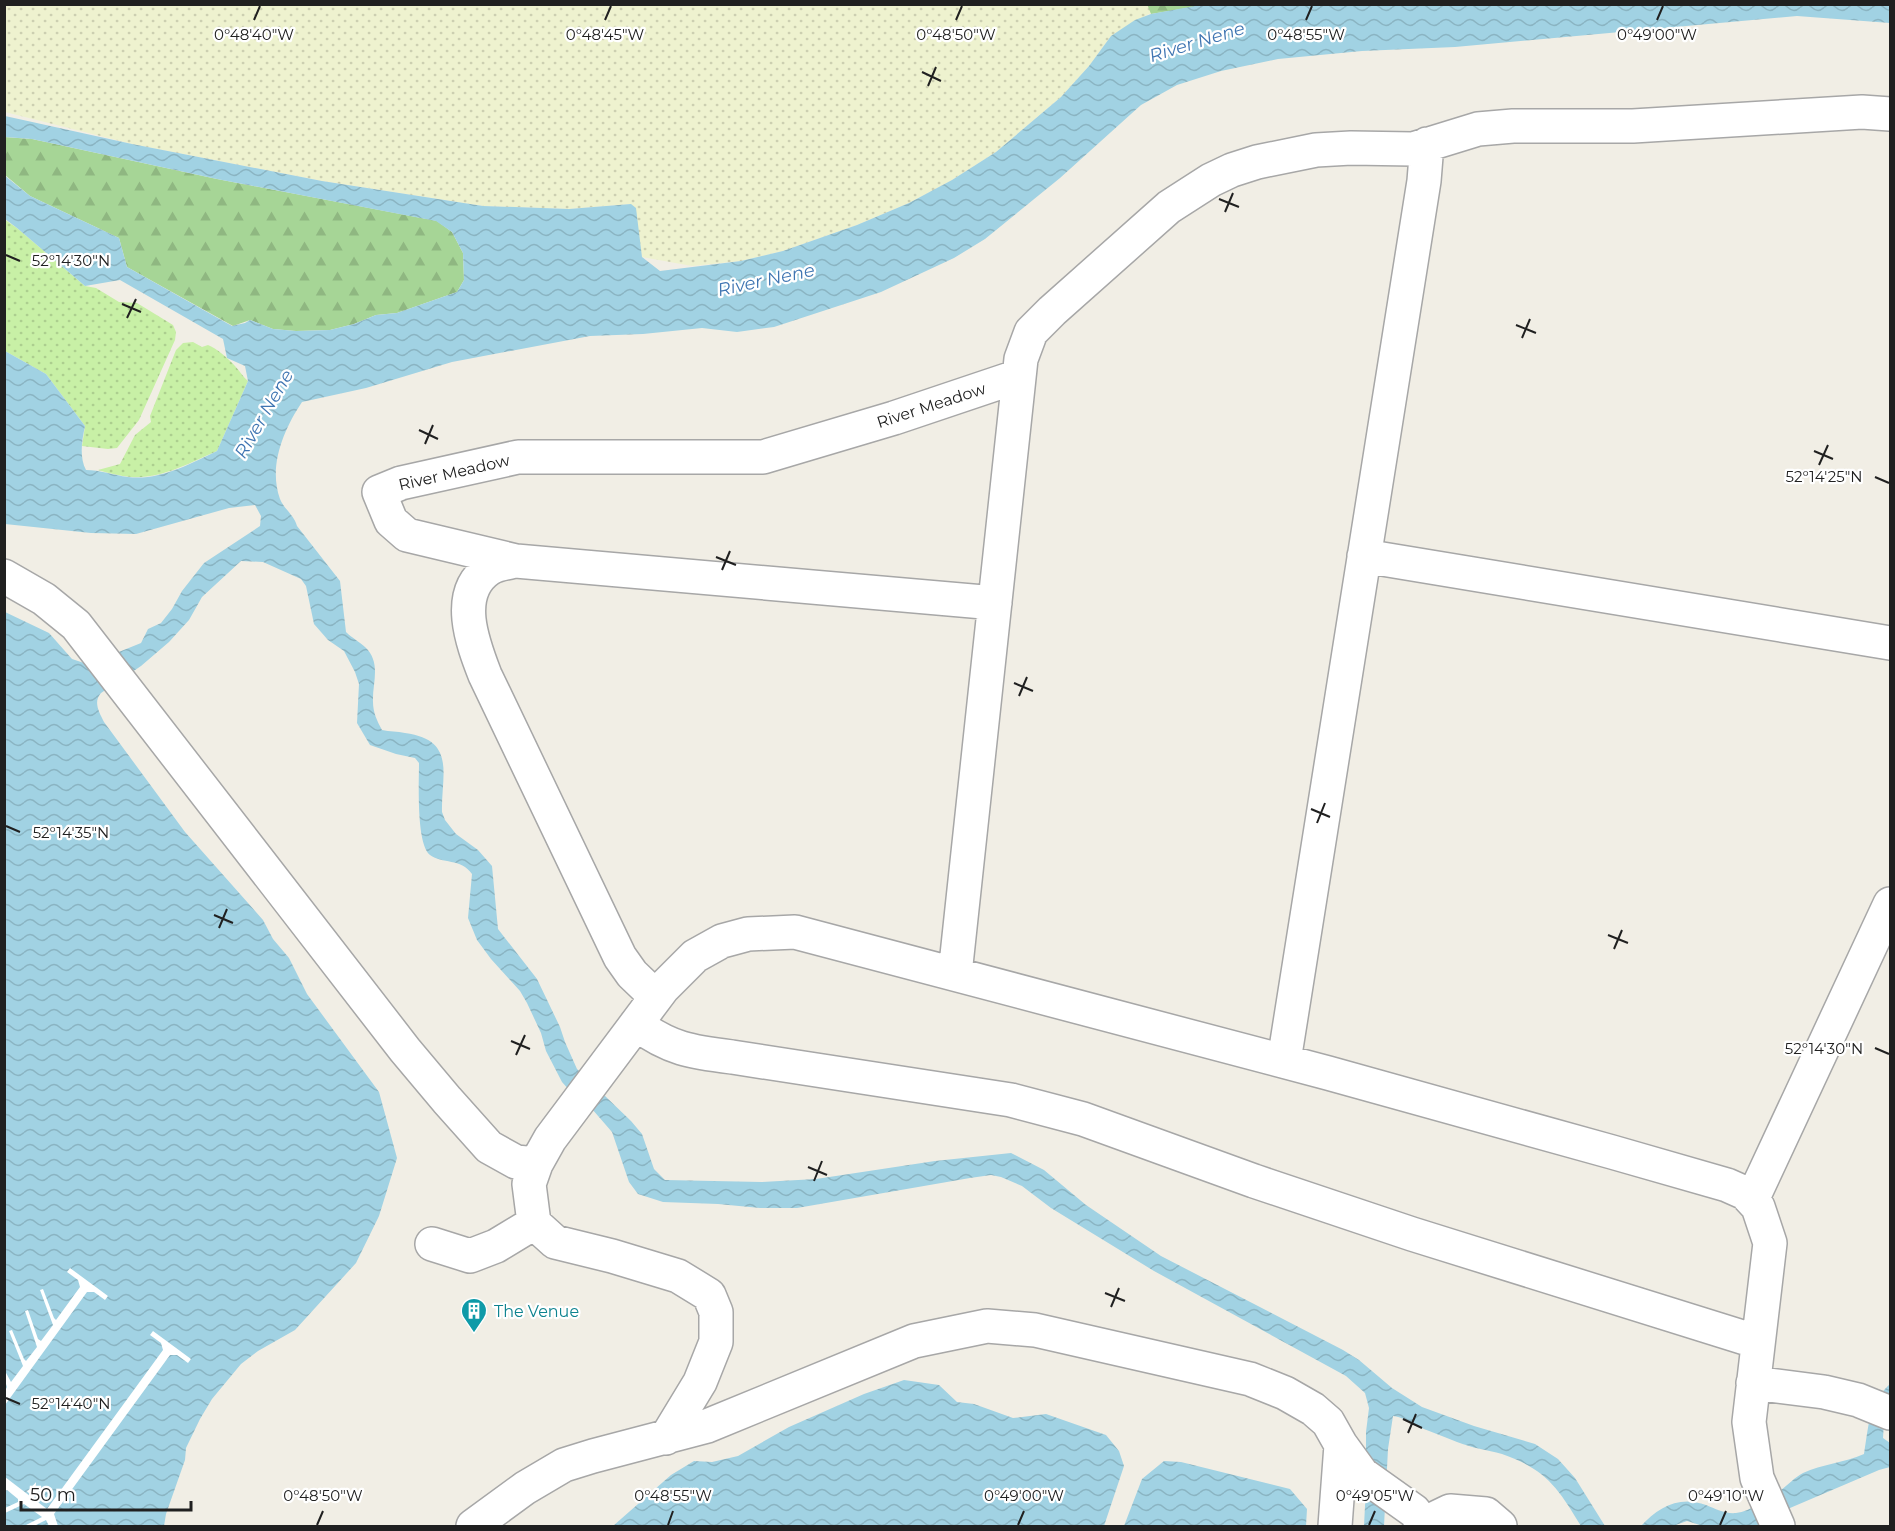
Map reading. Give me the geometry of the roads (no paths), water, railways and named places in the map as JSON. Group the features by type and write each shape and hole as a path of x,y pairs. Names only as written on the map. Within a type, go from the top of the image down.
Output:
{"street":[{"path":"955,974 1018,376 1021,359 1031,332 1052,311 1169,207 1211,180 1257,162 1316,150 1413,149 1478,129 1513,126 1633,126 1862,112 1890,114"},
{"path":"1284,1061 1424,181 1427,144"},
{"name":"River Meadow","path":"995,603 516,561 407,535 391,521 380,492 401,483 518,458 764,457 894,418 1018,376"},
{"path":"1365,556 1890,643"},
{"path":"516,561 489,569 472,589 469,616 473,645 620,957 632,974 656,997"},
{"path":"4,576 44,599 76,625 405,1050 489,1147 516,1162 536,1164"},
{"path":"1752,1200 1890,904"},
{"path":"666,1438 700,1382 716,1342 716,1312 709,1295 678,1276 555,1242 534,1223 529,1184 536,1164 550,1139 656,997 695,956 722,941 748,933 795,932 1284,1061 1612,1152 1727,1185 1745,1193 1758,1207 1770,1243 1749,1422 1757,1478 1777,1525"},
{"path":"636,1024 673,1047 695,1053 755,1060 1011,1101 1083,1119 1254,1181 1412,1234 1758,1341"},
{"path":"432,1244 470,1256 495,1246 534,1223"},
{"path":"473,1527 525,1488 564,1465 707,1426 914,1341 987,1326 1035,1330 1250,1379 1285,1393 1313,1409 1328,1422 1362,1474 1414,1511 1424,1525 1449,1511 1486,1514 1500,1527"},
{"path":"1753,1383 1824,1392 1881,1409"},
{"path":"1335,1527 1341,1445"}],"water":[{"name":"River Nene","path":"1206,4 1890,5 1890,23 1797,16 1455,47 1362,51 1278,59 1221,71 1177,85 1141,105 1060,178 985,239 954,258 881,292 774,327 737,332 702,328 590,336 452,362 366,388 302,402 289,424 277,461 276,474 280,499 297,526 340,581 346,632 365,647 375,666 373,706 382,730 421,737 433,743 439,751 444,773 442,812 456,834 478,850 492,866 498,929 537,979 577,1069 642,1134 654,1169 665,1180 762,1182 816,1179 935,1161 1011,1153 1044,1170 1086,1205 1161,1256 1343,1350 1359,1360 1392,1388 1422,1407 1474,1426 1535,1444 1558,1459 1575,1478 1605,1526 1581,1526 1557,1490 1530,1466 1502,1454 1463,1444 1393,1416 1388,1449 1384,1526 1364,1526 1366,1432 1369,1408 1365,1393 1346,1376 1154,1271 1051,1208 1022,1186 1001,1177 991,1175 970,1178 797,1208 663,1202 638,1194 629,1182 612,1132 592,1109 562,1082 520,991 477,940 468,918 472,874 457,863 435,858 426,849 420,826 419,763 415,758 370,745 357,723 359,684 355,672 344,651 328,640 314,624 306,586 301,579 263,562 241,561 202,597 189,620 169,642 141,666 101,693 97,700 100,715 185,832 263,920 273,939 289,958 307,994 379,1092 397,1158 379,1216 356,1263 295,1330 258,1351 241,1364 212,1399 186,1448 185,1460 164,1526 5,1526 5,612 49,633 72,659 84,663 99,660 141,643 148,629 161,623 204,563 260,526 261,516 255,505 229,508 136,534 91,533 5,524 5,351 46,374 85,426 82,454 86,470 128,477 140,478 163,474 217,451 248,381 245,366 227,358 223,339 120,280 85,286 5,219 4,175 30,196 119,238 127,267 232,326 250,320 273,329 330,330 376,315 397,313 457,292 464,280 463,253 452,232 436,221 217,179 32,139 5,137 5,116 132,144 322,181 483,206 569,209 631,204 636,208 642,257 660,271 741,261 783,251 857,225 909,203 952,180 996,152 1061,97 1089,66 1111,36 1135,20 1151,14"},
{"path":"904,1380 939,1385 957,1402 974,1404 1013,1418 1046,1414 1106,1435 1119,1451 1124,1466 1104,1526 613,1526 671,1475 694,1461 712,1462 738,1456 789,1427 864,1394"},
{"path":"1890,1384 1890,1403 1884,1422 1883,1438 1890,1443 1890,1467 1790,1508 1759,1526 1703,1526 1687,1521 1673,1526 1641,1526 1662,1508 1678,1502 1696,1502 1728,1513 1742,1512 1781,1490 1803,1473 1864,1454 1873,1408 1877,1399"},
{"path":"1164,1461 1181,1462 1290,1489 1307,1509 1306,1526 1124,1526 1142,1479"}],"place":[{"name":"The Venue","path":"474,1334"}]}
